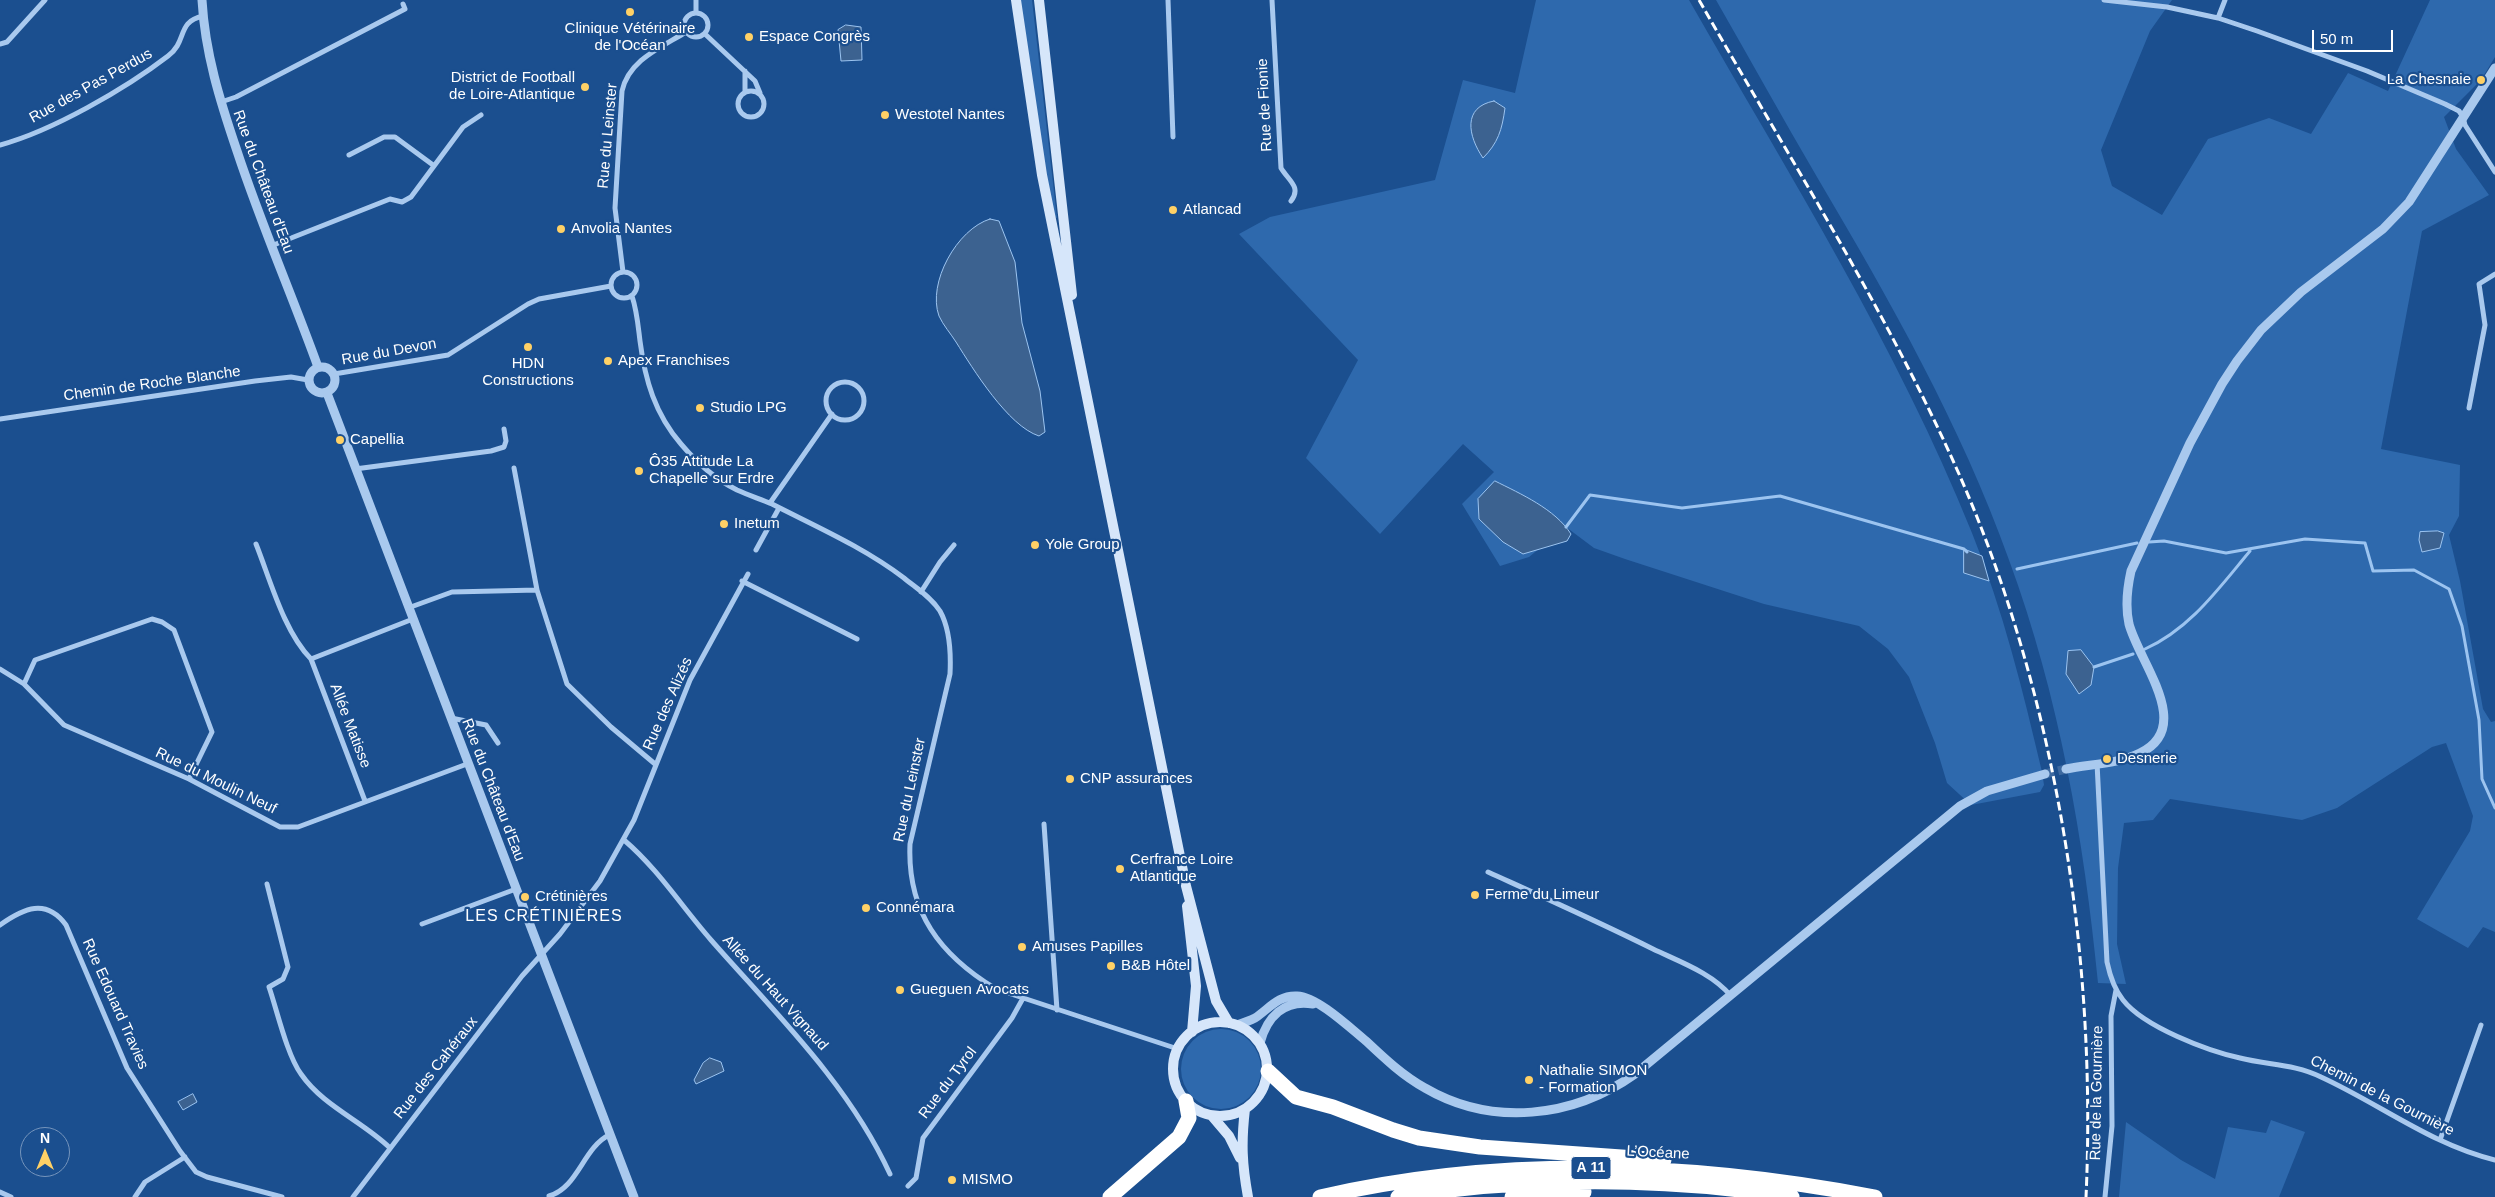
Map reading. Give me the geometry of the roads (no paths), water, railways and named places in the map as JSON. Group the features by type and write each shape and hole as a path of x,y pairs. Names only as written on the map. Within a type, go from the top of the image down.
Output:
{"highway":[{"path":"1268,1071 1296,1097 1333,1107 1419,1138 1480,1147 1700,1163 1723,1174"},
{"path":"1110,1197 1180,1137 1189,1118 1186,1101"},
{"name":"L’Océane","path":"1320,1197 1421,1180 1519,1170 1628,1168 1723,1174 1875,1197"},
{"path":"1512,1197 1602,1191 1626,1182"},
{"name":"L’Océane","path":"1398,1197 1520,1184 1626,1182 1704,1187 1792,1197"}],"main road":[{"path":"1016,0 1042,176 1075,333 1111,527 1186,886 1216,1001 1233,1024"},
{"path":"1039,0 1075,333"},
{"path":"1186,886 1196,986 1192,1032"},
{"path":"1212,1023 1233,1024 1249,1032 1260,1043 1265,1054 1268,1071 1263,1089 1252,1104 1229,1116 1212,1116 1198,1111 1186,1101 1174,1080 1174,1064 1178,1049 1186,1036 1212,1023"},
{"path":"1245,1109 1241,1161 1248,1197"},
{"path":"1212,1116 1229,1136 1241,1161"}],"street":[{"path":"0,44 6,42 45,0"},
{"name":"Rue du Château d'Eau","path":"202,0 211,68 220,102 271,246 318,367"},
{"path":"696,0 696,13"},
{"path":"1168,0 1173,137"},
{"name":"Rue de Fionie","path":"1272,0 1281,168 1296,187 1296,195 1291,201"},
{"path":"2104,0 2167,7 2218,18 2367,71 2445,104 2459,111 2465,125 2495,172"},
{"path":"2218,18 2225,0"},
{"path":"220,102 236,97 405,9 404,4"},
{"path":"696,13 707,18 709,26 705,34 695,38 686,32 684,25 686,18 696,13"},
{"name":"Rue des Pas Perdus","path":"0,145 50,126 149,71 174,52 187,23 192,18 203,16"},
{"name":"Rue du Leinster","path":"623,272 615,208 622,91 625,77 634,66 686,32"},
{"path":"705,34 745,71 755,81 765,102 763,110 757,117 748,117 738,108 739,99 745,92 745,71"},
{"path":"2066,769 2124,759 2142,752 2157,740 2163,728 2165,711 2129,624 2127,587 2147,535 2213,398 2237,361 2261,330 2301,292 2383,229 2409,202 2495,68"},
{"path":"745,92 753,91 760,94"},
{"path":"271,246 390,199 402,202 411,197 463,127 481,115"},
{"path":"349,155 384,137 395,137 433,165"},
{"path":"623,272 630,273 636,279 636,290 632,296 618,297 611,286 613,278 623,272"},
{"path":"2470,408 2485,325 2479,284 2495,274"},
{"name":"Rue du Devon","path":"334,374 448,355 528,304 540,299 611,286"},
{"name":"Rue du Leinster","path":"632,296 636,308 646,378 661,416 680,443 698,463 718,479 737,490 770,503 855,546 891,568 921,592 941,613 950,647 950,674 910,844 909,862 912,889 928,926 954,959 996,989 1022,1000 1178,1049"},
{"path":"318,367 329,369 334,374 335,383 327,393 314,391 308,380 311,372 318,367"},
{"name":"Chemin de Roche Blanche","path":"0,419 255,381 291,377 308,380"},
{"path":"843,382 849,382 860,388 864,405 857,416 841,419 832,414 826,403 832,387 843,382"},
{"name":"Rue du Château d'Eau","path":"327,393 632,1196"},
{"path":"770,503 832,414"},
{"path":"355,469 491,451 504,447 506,441 504,429"},
{"path":"514,468 536,590 567,684 655,764"},
{"path":"756,550 779,508"},
{"name":"Allée Matisse","path":"256,544 285,616 301,649 311,659 365,801"},
{"path":"921,592 954,545"},
{"name":"Rue des Alizés","path":"540,954 560,934 596,887 624,840 690,680 748,574"},
{"path":"742,582 858,638"},
{"path":"408,608 452,592 536,590"},
{"path":"24,684 35,660 152,619 162,622 174,630 212,732 189,779"},
{"path":"311,659 413,619"},
{"name":"Rue du Moulin Neuf","path":"0,669 24,684 64,725 189,779 263,818 288,828 298,827 467,764"},
{"path":"451,718 486,725 498,744"},
{"name":"Chemin de la Gournière","path":"2096,763 2105,948 2107,962 2116,989 2124,1001 2137,1012 2196,1045 2242,1059 2301,1068 2440,1140 2470,1154 2495,1160"},
{"path":"1233,1024 1255,1018 1275,1002 1288,996 1300,996 1334,1015 1406,1076 1425,1088 1471,1107 1507,1113 1525,1113 1568,1106 1597,1097 1618,1086 1731,996 1960,806 1987,791 2045,774"},
{"path":"1044,824 1057,1010"},
{"name":"Allée du Haut Vignaud","path":"624,840 642,856 710,939 828,1072 857,1114 890,1174"},
{"path":"1488,872 1594,920 1700,972 1723,987 1731,996"},
{"path":"267,884 288,967 283,978 269,987 299,1073 314,1090 390,1148"},
{"path":"422,924 516,889"},
{"name":"Rue Edouard Travies","path":"0,925 10,918 36,907 45,908 58,914 66,925 127,1068 196,1172 207,1177 282,1197"},
{"name":"Rue des Cahéraux","path":"353,1197 540,954"},
{"name":"Rue de la Gournière","path":"2105,1197 2112,1126 2111,1016 2116,989"},
{"name":"Rue du Tyrol","path":"908,1186 916,1178 923,1138 1012,1018 1022,1000"},
{"path":"1260,1043 1265,1026 1278,1011 1296,1003 1317,1004"},
{"path":"2440,1140 2481,1025"},
{"path":"549,1196 560,1193 599,1142 609,1135"},
{"path":"135,1197 145,1182 185,1157"},
{"path":"0,1192 10,1197"}],"waterway":[{"path":"1566,527 1590,495 1682,508 1780,496 1964,549 1967,552"},
{"path":"2149,542 2164,541 2226,553 2305,539 2365,543 2373,571 2414,570 2449,589 2462,626 2479,720 2482,779 2495,808"},
{"path":"2017,569 2137,543"},
{"path":"2145,649 2161,641 2190,619 2215,593 2250,551"},
{"path":"2094,667 2133,654"}],"tunnel":[{"path":"2045,774 2066,769"}],"railway":[{"path":"1699,0 1835,234 1900,352 1959,474 1993,559 2021,646 2045,737 2063,828 2076,921 2084,1014 2088,1106 2086,1197"}],"place":[{"name":"Clinique Vétérinaire de l'Océan","path":"630,12"},
{"name":"Espace Congrès","path":"749,37"},
{"name":"La Chesnaie","path":"2481,80"},
{"name":"District de Football de Loire-Atlantique","path":"585,87"},
{"name":"Westotel Nantes","path":"885,115"},
{"name":"Atlancad","path":"1173,210"},
{"name":"Anvolia Nantes","path":"561,229"},
{"name":"HDN Constructions","path":"528,347"},
{"name":"Apex Franchises","path":"608,361"},
{"name":"Studio LPG","path":"700,408"},
{"name":"Capellia","path":"340,440"},
{"name":"Ô35 Attitude La Chapelle sur Erdre","path":"639,471"},
{"name":"Inetum","path":"724,524"},
{"name":"Yole Group","path":"1035,545"},
{"name":"Desnerie","path":"2107,759"},
{"name":"CNP assurances","path":"1070,779"},
{"name":"Cerfrance Loire Atlantique","path":"1120,869"},
{"name":"Ferme du Limeur","path":"1475,895"},
{"name":"Crétinières","path":"525,897"},
{"name":"Connémara","path":"866,908"},
{"name":"Amuses Papilles","path":"1022,947"},
{"name":"B&B Hôtel","path":"1111,966"},
{"name":"Gueguen Avocats","path":"900,990"},
{"name":"Nathalie SIMON - Formation","path":"1529,1080"},
{"name":"MISMO","path":"952,1180"}],"district":[{"name":"LES CRÉTINIÈRES","path":"544,917"}]}
